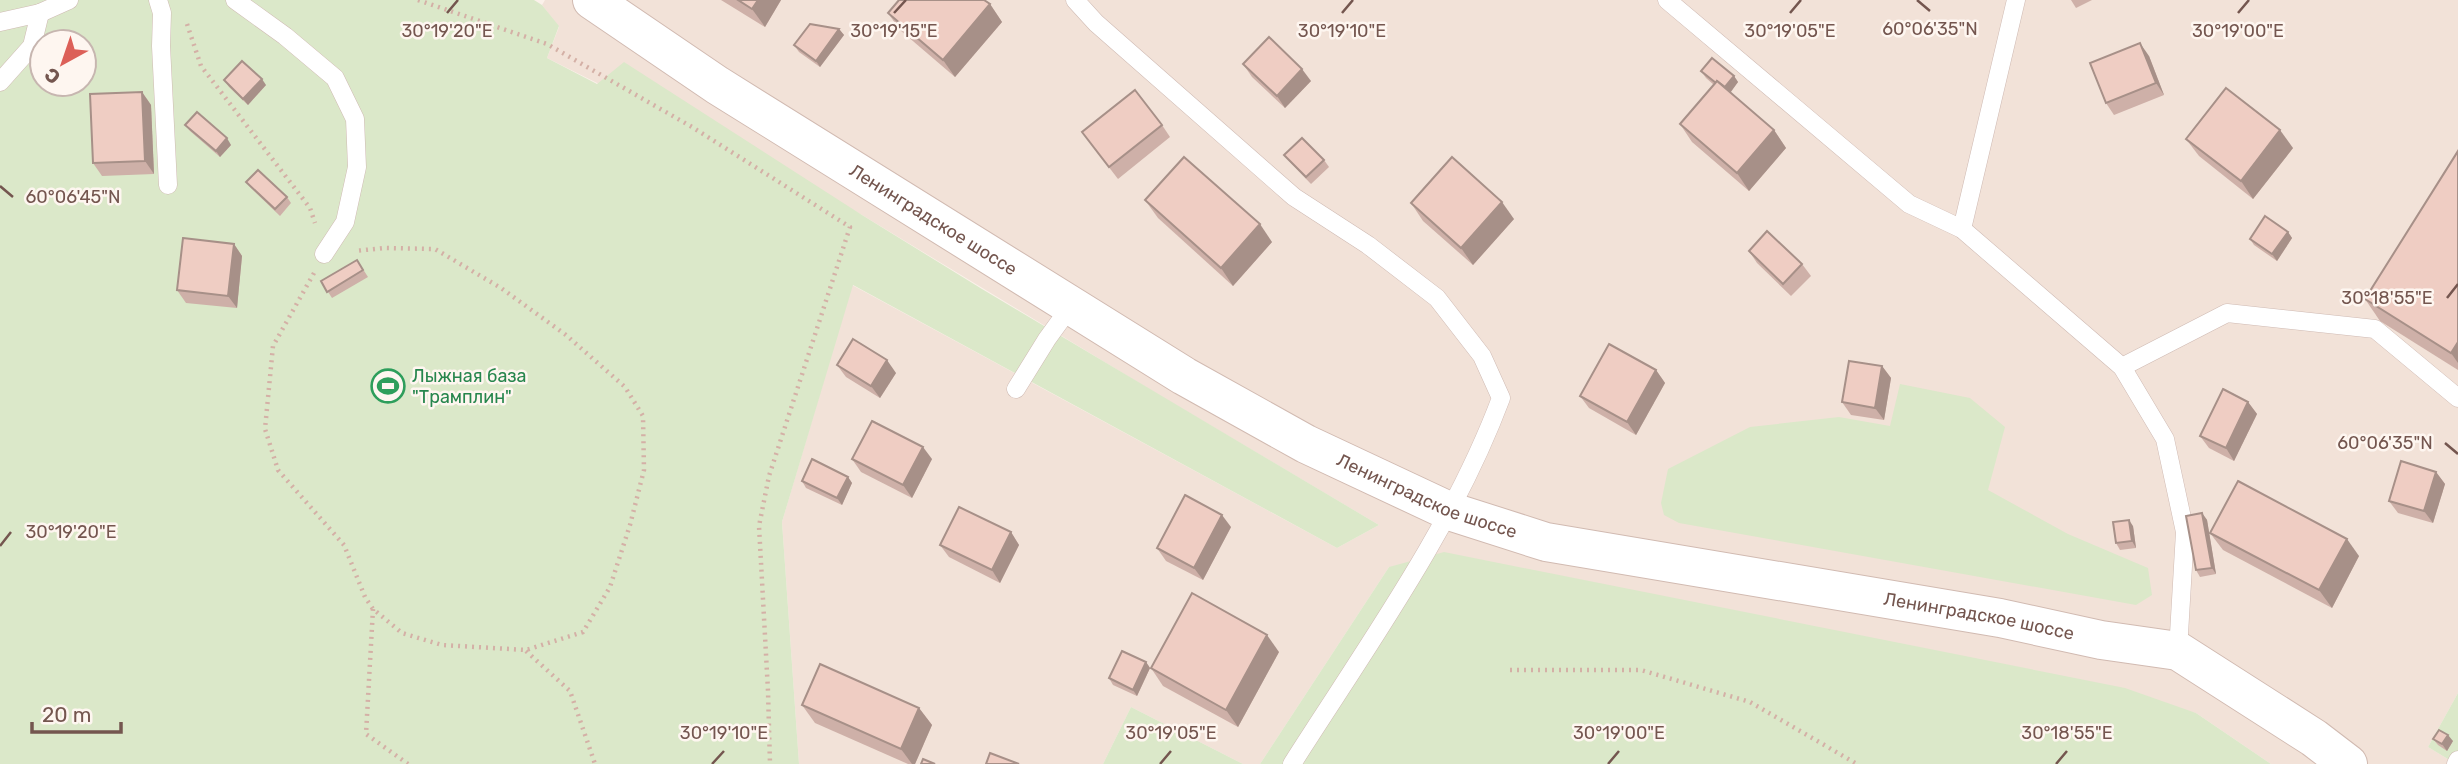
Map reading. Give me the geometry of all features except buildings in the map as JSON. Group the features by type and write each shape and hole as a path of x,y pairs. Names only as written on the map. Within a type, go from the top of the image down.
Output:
{"main road":[{"name":"Ленинградское шоссе","path":"592,0 708,79 1184,376 1306,444 1449,511 1546,542 2000,618 2101,640 2178,651 2315,738 2348,764"}],"lane":[{"path":"0,22 40,13 69,0"},
{"path":"158,0 162,13 161,46 168,185"},
{"path":"235,0 285,36 335,78 355,118 357,167 345,222 324,254"},
{"path":"1075,0 1096,23 1294,197 1368,245 1437,298 1482,356 1501,398 1485,441 1419,564 1292,764"},
{"path":"1667,0 1909,204 1962,229 2122,367 2165,439 2185,532 2178,651"},
{"path":"1962,229 2016,0"},
{"path":"0,82 32,46 40,13"},
{"path":"1016,389 1071,306"},
{"path":"2122,367 2227,313 2375,328 2458,398"}],"path":[{"path":"418,0 547,44 692,127 850,228 769,476 759,526 769,764"},
{"path":"185,18 201,66 310,208 324,254 273,346 265,429 278,470 344,545 365,597 373,609 402,633 442,645 526,650 583,632 610,587 630,525 643,470 643,415 625,387 566,335 501,288 435,249 384,248 324,254"},
{"path":"373,609 366,734 408,764"},
{"path":"526,650 570,691 595,764"},
{"path":"1510,670 1641,670 1750,702 1857,764"}],"shaded area":[{"path":"545,0 2458,0 2458,693 2428,747 2456,764 2271,764 2196,713 1389,567 1260,764 1243,764 1131,707 1103,764 799,764 782,522 852,285 1337,548 1379,525 862,215 547,58 559,27 542,5"}],"green space":[{"name":"Лыжная база \"Трамплин\"","path":"0,0 534,0 542,5 559,26 547,58 597,84 624,62 982,289 1379,525 1337,548 853,285 782,522 799,764 0,764"},
{"path":"1900,384 1970,398 2005,427 1988,490 2068,534 2148,568 2152,595 2136,605 1679,523 1664,515 1661,503 1668,469 1750,427 1839,417 1890,426"},
{"path":"1444,552 2125,688 2196,713 2271,764 1260,764 1389,567"},
{"path":"2458,693 2458,764 2456,764 2428,747"},
{"path":"1131,707 1243,764 1103,764"}],"place":[{"name":"Лыжная база \"Трамплин\"","path":"388,386"}]}
